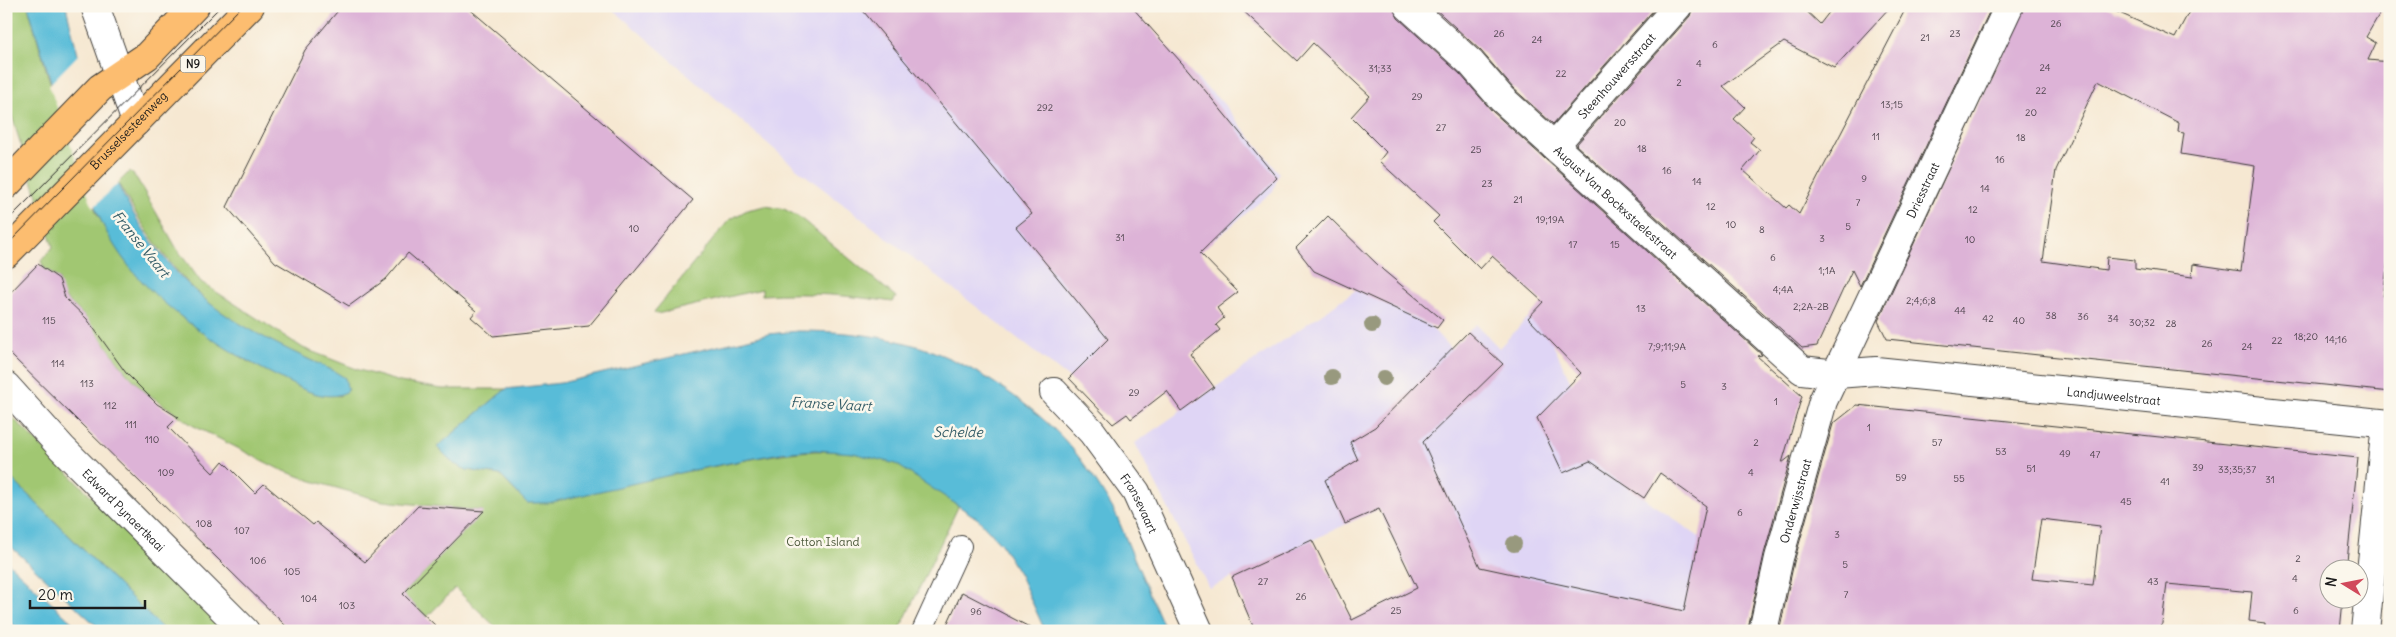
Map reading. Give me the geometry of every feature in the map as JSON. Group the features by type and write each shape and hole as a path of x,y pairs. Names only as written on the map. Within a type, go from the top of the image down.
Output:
{"main road":[{"path":"6,185 110,82 147,56 195,6"},
{"name":"Brusselsesteenweg","path":"6,254 250,6"}],"street":[{"path":"95,6 110,82 127,130"},
{"name":"August Van Bockxstaelestraat","path":"1408,6 1471,63 1502,99 1802,370 1837,374"},
{"name":"Steenhouwersstraat","path":"1554,146 1678,6"},
{"name":"Driesstraat","path":"1837,374 2009,6"},
{"name":"Landjuweelstraat","path":"1837,374 1876,371 2388,424"},
{"name":"Onderwijsstraat","path":"1763,631 1779,558 1821,411 1837,374"},
{"name":"Edward Pynaertkaai","path":"6,386 62,448 245,631"},
{"name":"Fransevaart","path":"1054,392 1092,432 1136,492 1199,631"},
{"path":"2365,631 2388,424"}],"lane":[{"path":"922,631 961,546"}],"shaded area":[{"path":"609,6 1131,6 1189,71 1222,102 1279,173 1273,191 1206,247 1069,378 796,168"},
{"path":"1356,290 1429,325 1451,349 1476,324 1499,348 1536,309 1582,405 1591,461 1749,572 1737,631 1369,631 1424,603 1379,509 1209,588 1135,443"}],"green space":[{"name":"Cotton Island","path":"6,6 28,6 48,76 97,214 179,315 247,361 304,389 315,393 340,396 334,371 279,346 244,327 211,304 184,279 153,240 118,183 130,171 137,179 177,249 201,282 303,348 359,370 400,382 442,389 506,389 437,447 454,464 467,470 500,475 518,494 683,472 789,453 816,451 843,451 869,456 895,464 911,472 959,505 899,631 500,631 455,588 427,617 403,594 483,511 383,501 312,481 279,469 192,425 144,391 124,370 84,316 62,295 59,279 44,268 41,261 53,247 10,110 6,113"},
{"path":"765,206 784,209 799,217 896,297 893,302 828,295 762,295 762,289 657,314 654,312 729,220 747,210"},
{"path":"6,411 227,631 165,631 6,473"}],"water":[{"name":"Franse Vaart","path":"28,6 66,6 82,71 118,185 151,240 178,274 209,303 226,315 252,331 345,378 348,391 339,395 320,395 291,384 252,363 207,336 185,320 145,285 128,265 108,235 93,202 45,64"},
{"name":"Schelde","path":"798,331 868,335 930,350 987,378 1040,416 1079,458 1113,509 1166,631 1045,631 1020,575 1001,544 978,519 896,464 853,453 815,450 781,453 684,472 548,503 527,503 500,475 467,470 454,464 437,447 506,389 561,383 769,334"},
{"path":"6,473 165,631 102,631 6,542"},
{"path":"6,561 81,631 20,631 6,618"}],"pier":[{"path":"79,54 120,181 93,208 49,85"}],"building":[{"path":"342,6 466,6 693,200 589,326 493,336 471,317 476,311 408,253 386,279 349,306 275,262 227,207 305,50"},
{"path":"859,6 1131,6 1189,71 1277,178 1200,253 1238,292 1217,308 1224,318 1216,325 1220,330 1190,354 1214,387 1181,411 1167,391 1131,419 1127,414 1113,424 1069,378 1108,339 1016,227 1032,214"},
{"path":"1238,6 1393,6 1398,18 1460,74 1492,111 1762,355 1757,356 1802,396 1782,463 1791,456 1764,554 1748,628 1727,627 1727,631 1255,631 1232,577 1312,540 1352,620 1417,588 1379,509 1345,524 1325,480 1358,460 1350,442 1375,427 1468,332 1503,364 1423,442 1480,567 1684,611 1706,506 1660,473 1644,498 1590,461 1563,473 1537,418 1581,373 1528,318 1543,302 1492,256 1480,269 1433,222 1439,216 1379,161 1386,152 1351,117 1370,96 1313,43 1297,61"},
{"path":"1432,6 1657,6 1553,124 1513,88 1481,51"},
{"path":"1693,6 1801,6 1820,24 1834,6 1891,6 1834,68 1784,42 1723,86 1745,107 1734,119 1754,137 1750,142 1760,150 1743,170 1786,208 1789,205 1799,214 1907,6 1992,6 1860,286 1852,270 1817,346 1802,348 1576,145 1690,16"},
{"path":"2024,6 2104,6 2175,38 2192,6 2384,6 2366,37 2376,43 2368,60 2390,62 2390,244 2383,297 2390,298 2390,392 1887,339 1878,321","holes":["2098,81 2179,123 2178,132 2184,133 2181,154 2255,166 2241,271 2193,264 2192,277 2135,269 2135,260 2107,257 2106,270 2043,261 2056,170"]},
{"path":"1328,216 1383,270 1443,320 1437,328 1314,271 1296,248"},
{"path":"38,264 59,279 65,298 87,319 126,373 157,404 178,417 168,427 213,473 223,461 255,493 264,484 313,525 316,522 365,562 418,506 484,511 403,594 441,631 291,631 6,350 6,297"},
{"path":"1857,405 2358,458 2347,560 2318,560 2318,610 2342,610 2340,631 2265,631 2265,623 2249,621 2252,592 2167,584 2161,631 1791,631 1791,628 1780,628 1794,562 1833,424","holes":["2041,519 2100,526 2093,585 2032,579"]},
{"path":"962,592 1037,631 944,631"}],"tram line":[{"path":"6,222 221,6"},
{"path":"6,246 242,6"}]}
